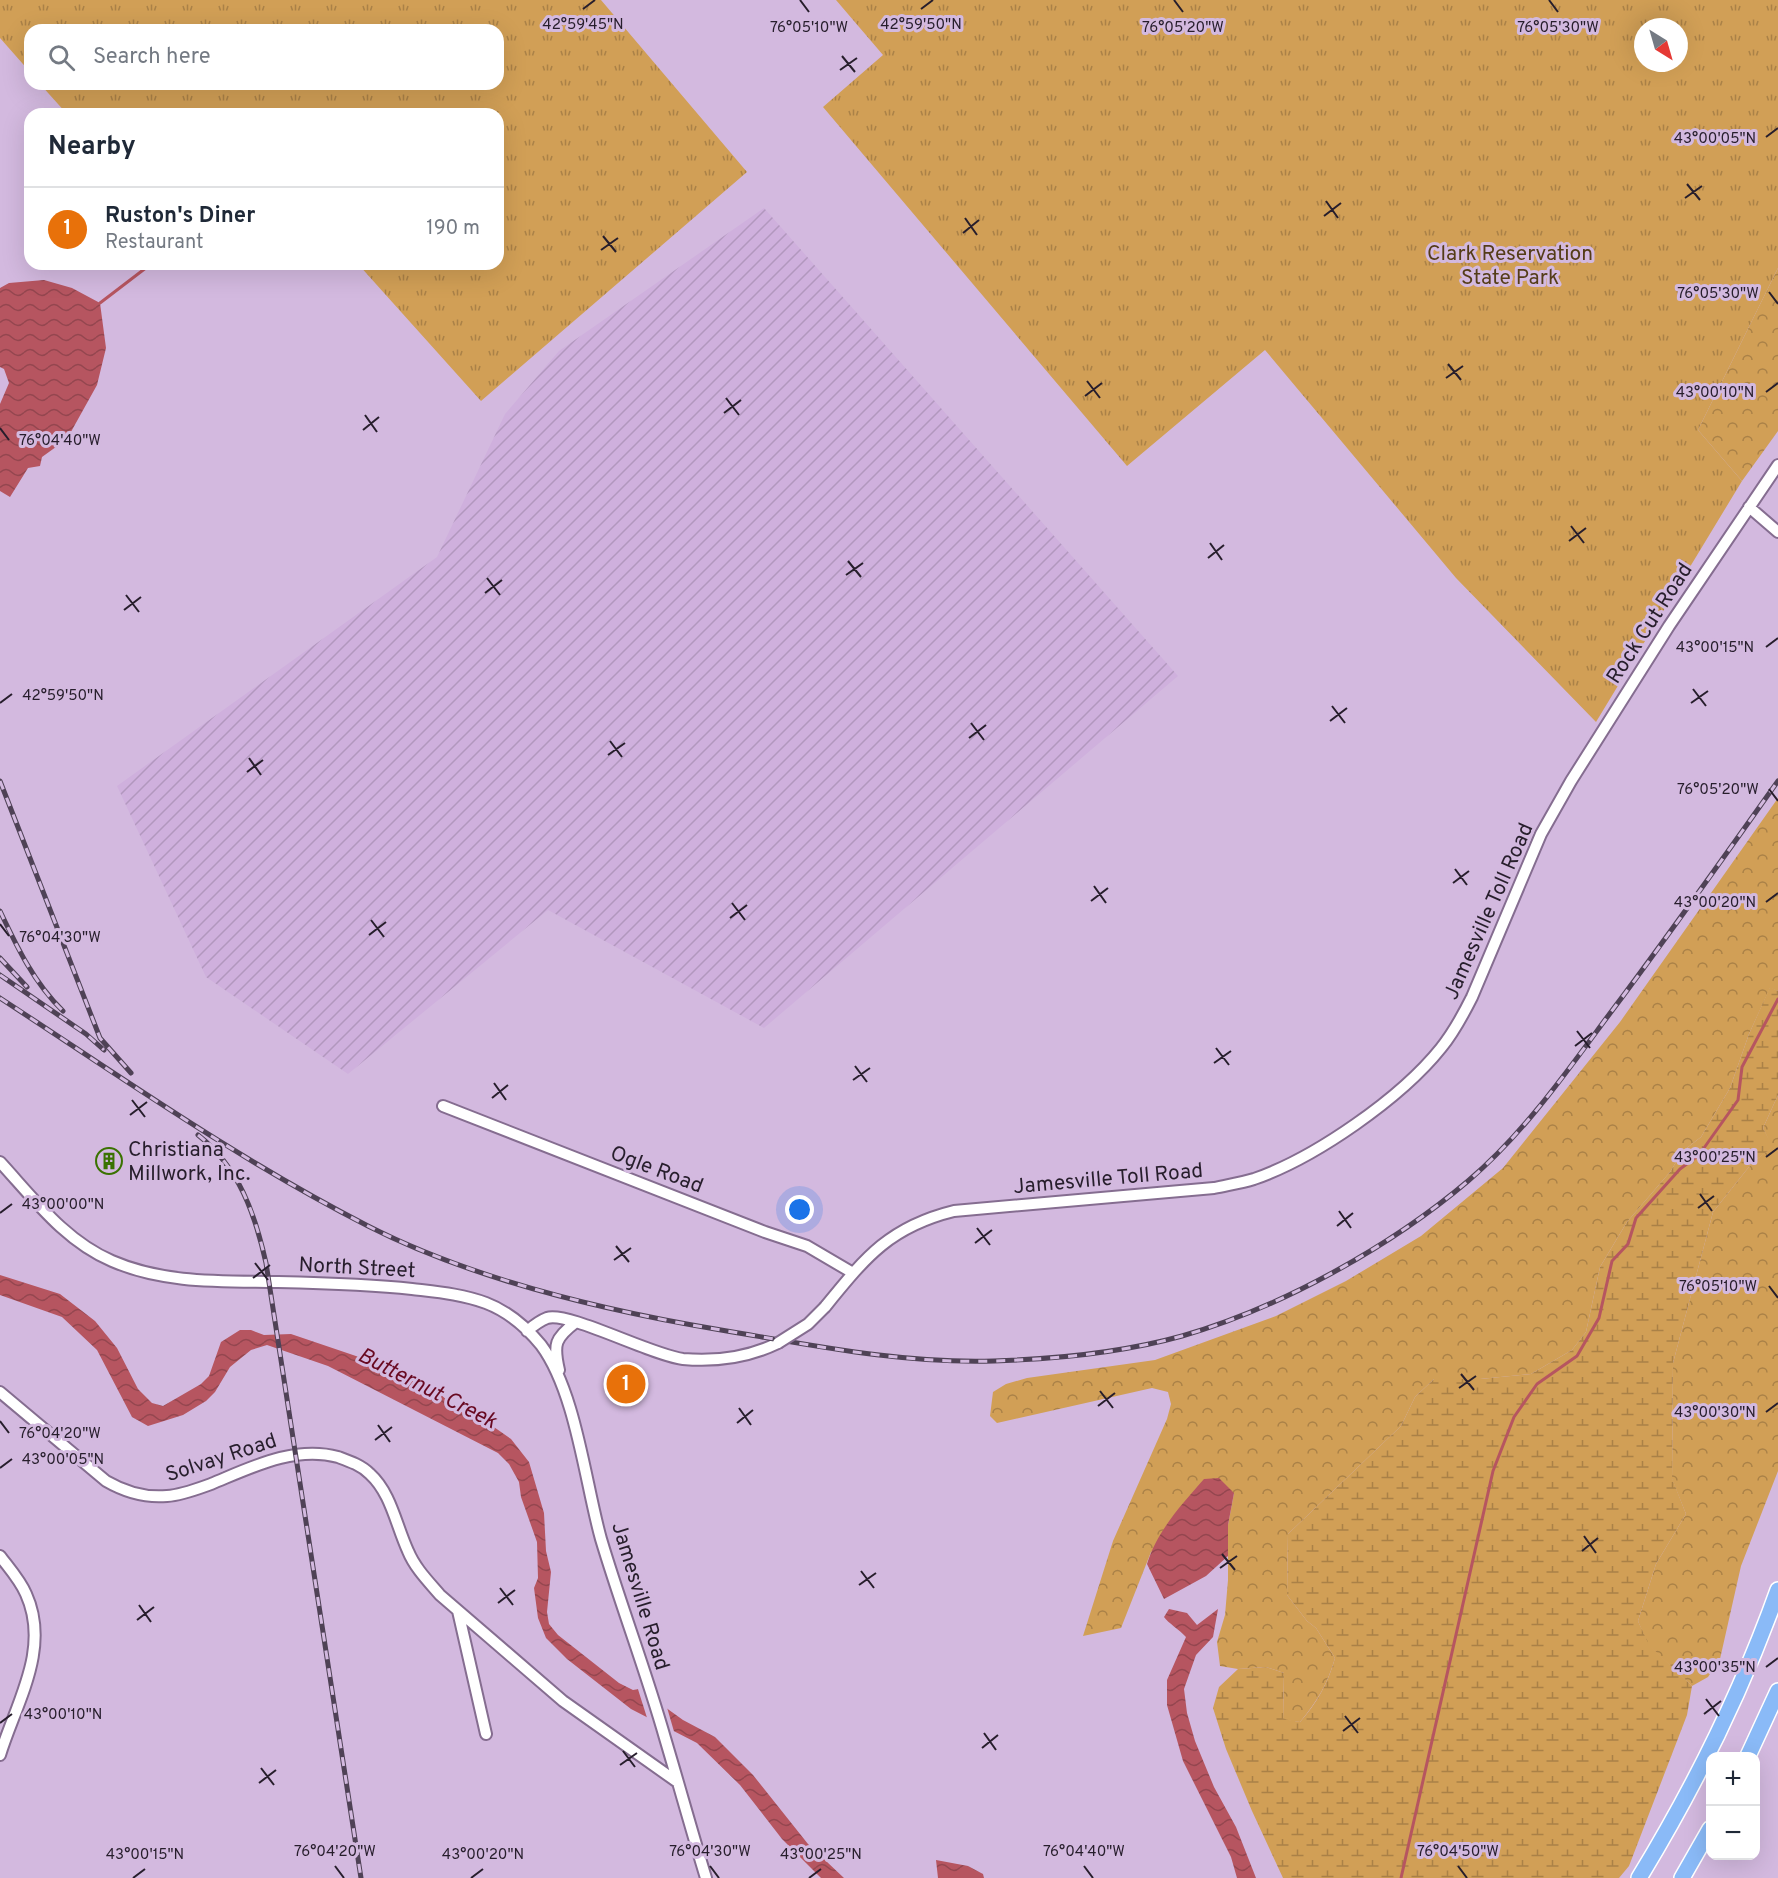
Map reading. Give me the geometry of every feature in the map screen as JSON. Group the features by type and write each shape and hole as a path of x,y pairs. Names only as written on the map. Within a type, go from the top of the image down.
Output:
{"highway":[{"path":"1639,1878 1693,1785 1720,1731 1747,1671 1778,1590"},
{"path":"1750,1752 1778,1691"},
{"path":"1682,1878 1706,1836"}],"street":[{"name":"Rock Cut Road","path":"1557,806 1669,626 1778,465"},
{"path":"1749,507 1778,532"},
{"name":"Jamesville Toll Road","path":"528,1331 547,1318 566,1318 648,1350 673,1357 738,1358 758,1353 787,1339 808,1324 825,1308 853,1273 888,1239 929,1217 954,1211 1214,1188 1252,1180 1289,1165 1335,1138 1405,1085 1440,1049 1460,1022 1472,998 1541,834 1557,806"},
{"name":"Ogle Road","path":"443,1106 765,1232 807,1246 853,1273"},
{"name":"North Street","path":"0,1162 61,1229 77,1242 116,1263 166,1277 328,1283 452,1293 494,1306 508,1314 528,1331"},
{"path":"562,1385 556,1345 560,1334 576,1322"},
{"name":"Jamesville Road","path":"528,1331 542,1347 562,1385 601,1536 665,1738 706,1878"},
{"name":"Solvay Road","path":"0,1392 106,1481 122,1490 144,1496 168,1496 196,1490 261,1464 288,1456 326,1454 348,1460 366,1470 386,1496 409,1553 424,1577 440,1595 563,1701 676,1781"},
{"path":"0,1556 26,1594 36,1632 33,1659 24,1691 0,1755"},
{"path":"458,1610 486,1734"}],"shaded area":[{"path":"764,208 1178,676 764,1028 548,910 348,1074 206,977 117,786 437,557 505,414 559,351"}],"green space":[{"path":"0,0 601,0 747,172 481,401 363,270 504,270 504,108 62,108 45,90 504,90 504,24 24,24 24,65 0,38"},
{"name":"Clark Reservation State Park","path":"836,0 1778,0 1778,268 1698,430 1742,481 1596,722 1456,578 1265,350 1127,466 823,107 883,55"},
{"path":"1778,268 1778,431 1742,481 1698,430"},
{"path":"1778,798 1778,991 1770,988 1749,1034 1730,1088 1701,1137 1683,1151 1670,1172 1627,1222 1600,1267 1586,1332 1572,1350 1531,1374 1480,1379 1434,1379 1415,1397 1401,1426 1288,1534 1287,1595 1307,1621 1316,1628 1335,1658 1321,1692 1300,1722 1283,1720 1284,1673 1266,1667 1238,1669 1220,1666 1217,1642 1225,1615 1228,1580 1228,1525 1234,1493 1151,1552 1121,1628 1083,1636 1113,1541 1167,1419 1171,1404 1168,1392 1152,1388 997,1423 990,1416 993,1392 1006,1384 1027,1378 1155,1360 1276,1316 1346,1281 1421,1236 1503,1168 1620,1022"},
{"path":"1770,987 1778,991 1778,1095 1763,1128 1773,1147 1752,1163 1713,1212 1673,1363 1672,1478 1686,1514 1656,1564 1638,1621 1649,1645 1692,1686 1687,1715 1629,1866 1619,1878 1283,1878 1226,1749 1213,1708 1219,1687 1238,1669 1266,1667 1284,1673 1283,1719 1300,1722 1312,1708 1329,1676 1335,1658 1316,1628 1307,1621 1287,1595 1288,1534 1401,1426 1415,1397 1434,1379 1480,1379 1531,1374 1572,1350 1586,1332 1600,1267 1627,1222 1670,1172 1683,1151 1701,1137 1730,1088 1749,1034"},
{"path":"1778,1095 1778,1471 1741,1566 1720,1659 1708,1677 1692,1686 1648,1645 1638,1621 1656,1564 1686,1514 1672,1479 1673,1363 1713,1212 1752,1163 1772,1147 1763,1128"}],"water":[{"path":"44,280 72,288 100,303 106,348 97,385 67,439 42,457 40,466 28,468 10,497 0,491 0,404 9,383 4,369 0,367 0,288 9,283"},
{"name":"Butternut Creek","path":"0,1275 60,1294 95,1321 117,1348 138,1389 152,1403 163,1406 201,1384 209,1376 221,1342 240,1330 251,1330 264,1335 291,1334 412,1375 431,1386 457,1409 476,1421 491,1425 511,1439 529,1462 544,1513 546,1551 551,1572 547,1612 549,1624 558,1635 619,1683 633,1690 639,1689 683,1720 715,1737 753,1775 808,1844 844,1878 821,1878 782,1839 740,1785 697,1743 631,1709 567,1659 546,1638 538,1618 534,1588 538,1578 537,1542 521,1497 519,1482 509,1464 498,1453 328,1366 267,1345 251,1350 230,1367 215,1392 206,1401 183,1415 148,1426 132,1417 97,1350 62,1317 0,1295"},
{"path":"1219,1478 1234,1493 1228,1525 1228,1556 1206,1576 1164,1599 1147,1564 1151,1552 1171,1518 1204,1479"},
{"path":"1169,1609 1187,1613 1197,1625 1218,1609 1213,1637 1196,1655 1184,1689 1187,1713 1195,1741 1214,1787 1236,1827 1256,1878 1237,1878 1231,1857 1183,1761 1167,1705 1167,1680 1186,1637 1164,1617"},
{"path":"936,1860 968,1866 983,1874 984,1878 938,1878"}],"pier":[{"path":"637,1686 646,1689 666,1704 675,1735 648,1721"}],"waterway":[{"path":"100,303 143,270"},
{"path":"1401,1878 1493,1471 1514,1417 1537,1384 1577,1356 1599,1318 1612,1261 1628,1244 1636,1218 1680,1169 1699,1155 1738,1100 1742,1067 1778,999"}],"railway":[{"path":"0,781 100,1038 131,1073"},
{"path":"0,998 181,1117 273,1174 368,1226 408,1245 495,1277 540,1291 632,1313 857,1352 926,1360 960,1361 1065,1357 1159,1342 1219,1324 1257,1309 1295,1292 1369,1252 1468,1181 1524,1125 1557,1084 1671,931 1778,781"},
{"path":"0,911 35,977 63,1011"},
{"path":"0,958 27,987"},
{"path":"0,975 86,1034 104,1050"},
{"path":"198,1135 212,1148 235,1177 250,1209 266,1263 361,1878"}],"place":[{"name":"Christiana Millwork, Inc.","path":"109,1161"},
{"name":"Ruston's Diner","path":"626,1384"}]}
